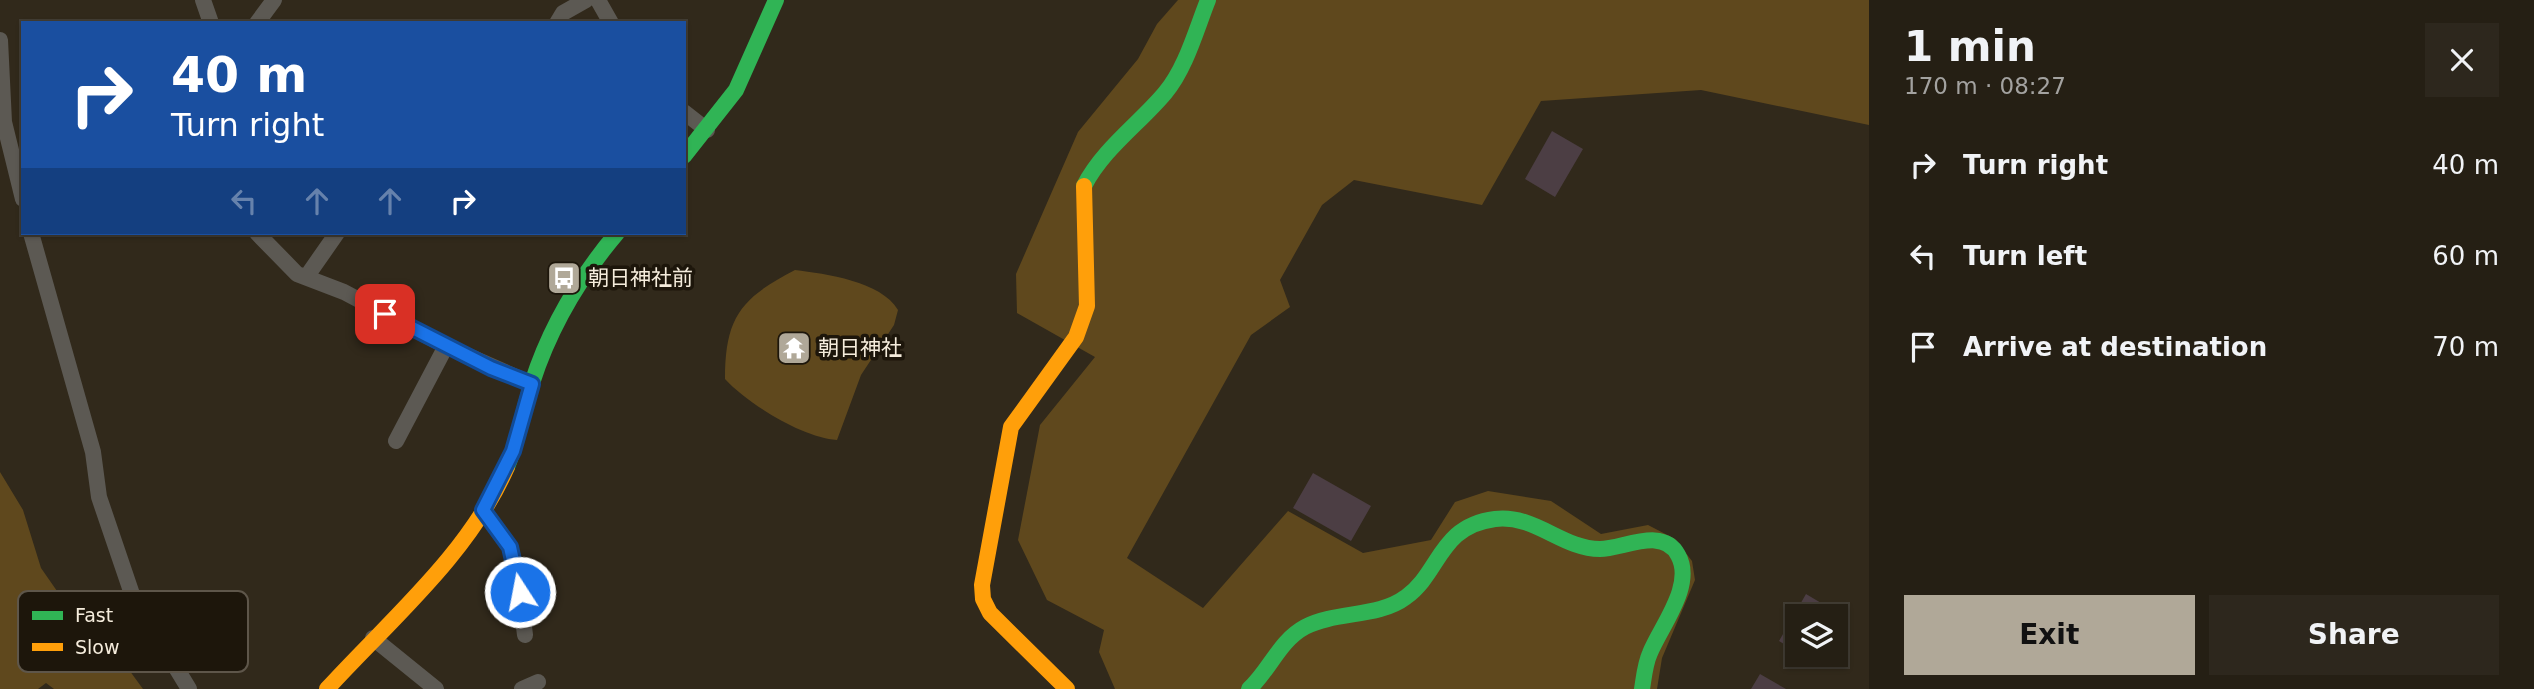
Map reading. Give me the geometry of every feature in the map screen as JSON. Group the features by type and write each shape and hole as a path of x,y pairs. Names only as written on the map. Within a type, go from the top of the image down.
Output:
{"street":[{"path":"203,0 210,21"},
{"path":"258,21 274,0"},
{"path":"558,21 563,13 586,0"},
{"path":"597,0 610,21"},
{"path":"686,154 708,130 736,90 776,0"},
{"path":"1067,689 990,614 983,599 982,585 1011,427 1076,337 1087,306 1083,188 1093,169 1166,92 1176,76 1208,0"},
{"path":"0,40 4,122 21,191"},
{"path":"686,114 708,130"},
{"path":"32,235 90,441 99,497 131,591"},
{"path":"259,235 297,274 307,276 446,346 532,384"},
{"path":"307,276 336,235"},
{"path":"327,689 458,545 483,510 513,451 532,384 572,293 598,254 615,235"},
{"path":"396,441 446,346"},
{"path":"483,510 510,547 517,570 525,635"},
{"path":"1249,689 1259,681 1292,635 1308,625 1403,600 1415,589 1440,550 1458,533 1487,521 1518,519 1542,524 1589,549 1604,550 1652,539 1673,549 1683,572 1681,585 1648,656 1642,689"},
{"path":"373,638 436,689"},
{"path":"179,672 189,689"},
{"path":"522,689 538,682"}],"shaded area":[{"path":"1178,0 1869,0 1869,125 1701,90 1541,101 1482,205 1354,180 1322,205 1280,280 1290,307 1251,335 1127,558 1203,608 1288,511 1363,553 1431,540 1455,502 1488,491 1551,501 1601,534 1648,525 1675,539 1692,561 1695,580 1662,658 1657,689 1115,689 1099,652 1104,630 1047,600 1018,540 1040,425 1095,357 1017,313 1016,274 1078,132 1138,59 1157,24"},
{"path":"795,270 837,277 866,286 890,300 898,310 894,325 861,375 837,440 808,433 777,418 747,399 725,379 728,340 740,312 761,290"},
{"path":"0,472 23,510 41,568 57,591 18,591 18,672 131,672 143,689 54,689 46,683 38,689 0,689"}],"building":[{"path":"1552,131 1583,149 1555,197 1525,179"},
{"path":"1313,473 1371,506 1351,541 1293,508"},
{"path":"1806,594 1823,604 1800,604"},
{"path":"1785,631 1785,645 1779,641"},
{"path":"1760,674 1786,689 1751,689"}],"traffic: fast":[{"path":"686,153 736,90 776,0"},
{"path":"1084,186 1101,160 1172,83 1190,48 1208,0"},
{"path":"507,467 532,383 548,342 578,285 615,235"},
{"path":"1249,689 1296,633 1317,622 1370,612 1395,604 1417,587 1451,540 1476,523 1495,519 1509,519 1536,526 1586,548 1609,548 1653,540 1671,546 1682,567 1680,592 1648,657 1642,689"}],"traffic: slow":[{"path":"1067,689 990,613 983,599 982,585 1011,427 1076,337 1087,306 1084,186"},
{"path":"327,689 450,557 472,529 507,467"}],"place":[{"name":"朝日神社前","path":"564,278"},
{"name":"朝日神社","path":"794,348"}],"route":[{"path":"385,314 491,368 532,384 513,451 483,510 510,547 520,592"}]}
